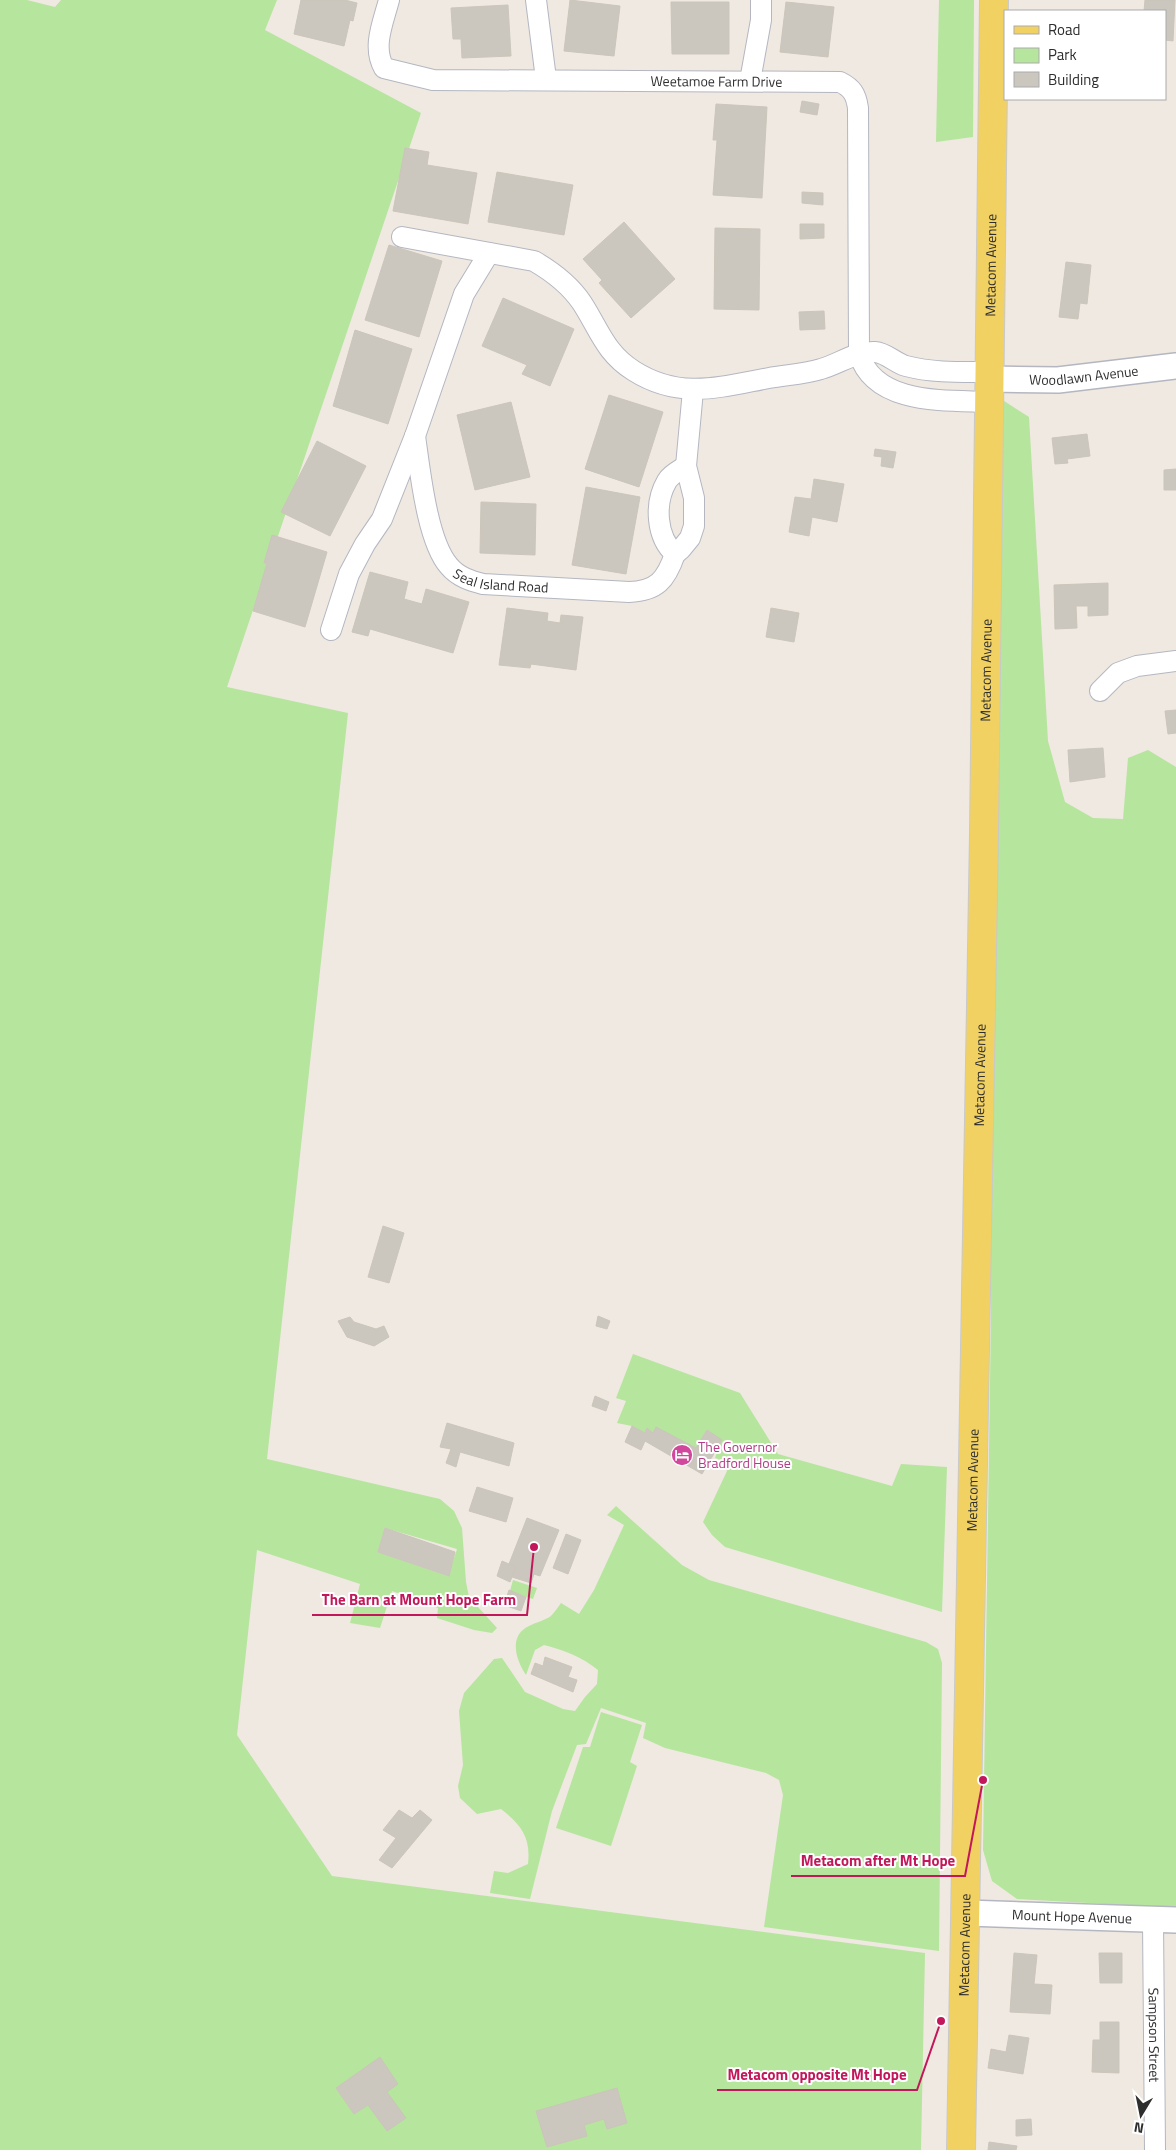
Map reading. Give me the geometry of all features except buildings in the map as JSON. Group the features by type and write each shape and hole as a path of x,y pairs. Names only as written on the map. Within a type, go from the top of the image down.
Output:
{"main road":[{"name":"Metacom Avenue","path":"961,2150 967,1913 994,0"}],"street":[{"name":"Weetamoe Farm Drive","path":"388,0 378,47 379,60 384,68 433,80 546,79 840,82 851,88 858,108 858,354"},
{"path":"536,0 546,79"},
{"path":"750,81 761,20 761,0"},
{"path":"402,237 534,261 544,266 562,280 573,292 585,308 601,339 620,361 632,370 658,383 692,390 820,370 858,354 877,352 897,363 989,385"},
{"name":"Seal Island Road","path":"331,630 350,574 365,544 382,520 415,436 464,294 489,253"},
{"path":"858,354 863,366 874,379 889,388 920,398 989,385"},
{"name":"Woodlawn Avenue","path":"989,385 1058,380 1176,366"},
{"path":"920,398 921,369"},
{"name":"Seal Island Road","path":"415,436 422,491 439,552 451,568 471,581 483,584 642,592 660,582 667,574 674,554 690,538 694,526 694,498 686,466 692,390"},
{"path":"674,554 663,538 658,511 667,481 686,466"},
{"path":"1100,691 1118,672 1137,666 1176,661"},
{"name":"Mount Hope Avenue","path":"967,1913 1164,1920"},
{"name":"Sampson Street","path":"1155,2150 1164,1920"}],"green space":[{"path":"0,0 27,0 55,7 61,0 277,0 265,30 421,113 227,687 348,713 267,1459 440,1499 454,1511 462,1528 469,1597 497,1628 492,1633 474,1630 437,1618 438,1608 392,1591 380,1628 350,1623 360,1584 257,1550 237,1735 332,1876 925,1953 921,2150 0,2150","holes":["385,1528 457,1549 448,1576 378,1552"]},
{"path":"939,0 974,0 973,137 936,142"},
{"path":"1001,399 1029,417 1048,741 1065,802 1093,818 1123,819 1128,758 1148,750 1176,767 1176,1908 1017,1899 992,1881 983,1850 991,1315 987,1060"},
{"path":"633,1354 740,1393 778,1454 892,1486 901,1464 947,1467 942,1612 725,1547 712,1535 703,1522 727,1471 724,1461 715,1458 721,1440 707,1430 696,1448 653,1433 647,1428 645,1433 632,1426 617,1423 626,1401 616,1398"},
{"path":"616,1506 682,1565 709,1580 926,1642 938,1649 942,1663 939,1951 764,1927 783,1795 779,1780 766,1773 665,1748 643,1738 646,1723 601,1708 586,1744 577,1745 552,1811 530,1899 490,1893 494,1871 508,1873 528,1864 528,1846 519,1826 501,1809 477,1814 460,1798 458,1786 463,1765 459,1711 464,1693 494,1659 502,1658 525,1692 563,1709 575,1711 597,1684 598,1670 592,1665 572,1654 544,1645 535,1650 526,1675 517,1656 516,1642 522,1630 551,1616 561,1603 579,1614 594,1590 624,1525 607,1515"},
{"path":"513,1580 537,1588 533,1599 510,1591"},
{"path":"601,1712 642,1725 630,1762 637,1766 611,1846 556,1828 583,1747 590,1747"}],"place":[{"name":"The Governor Bradford House","path":"682,1455"},
{"name":"The Barn at Mount Hope Farm","path":"534,1547"},
{"name":"Metacom after Mt Hope","path":"983,1780"},
{"name":"Metacom opposite Mt Hope","path":"941,2021"}]}
